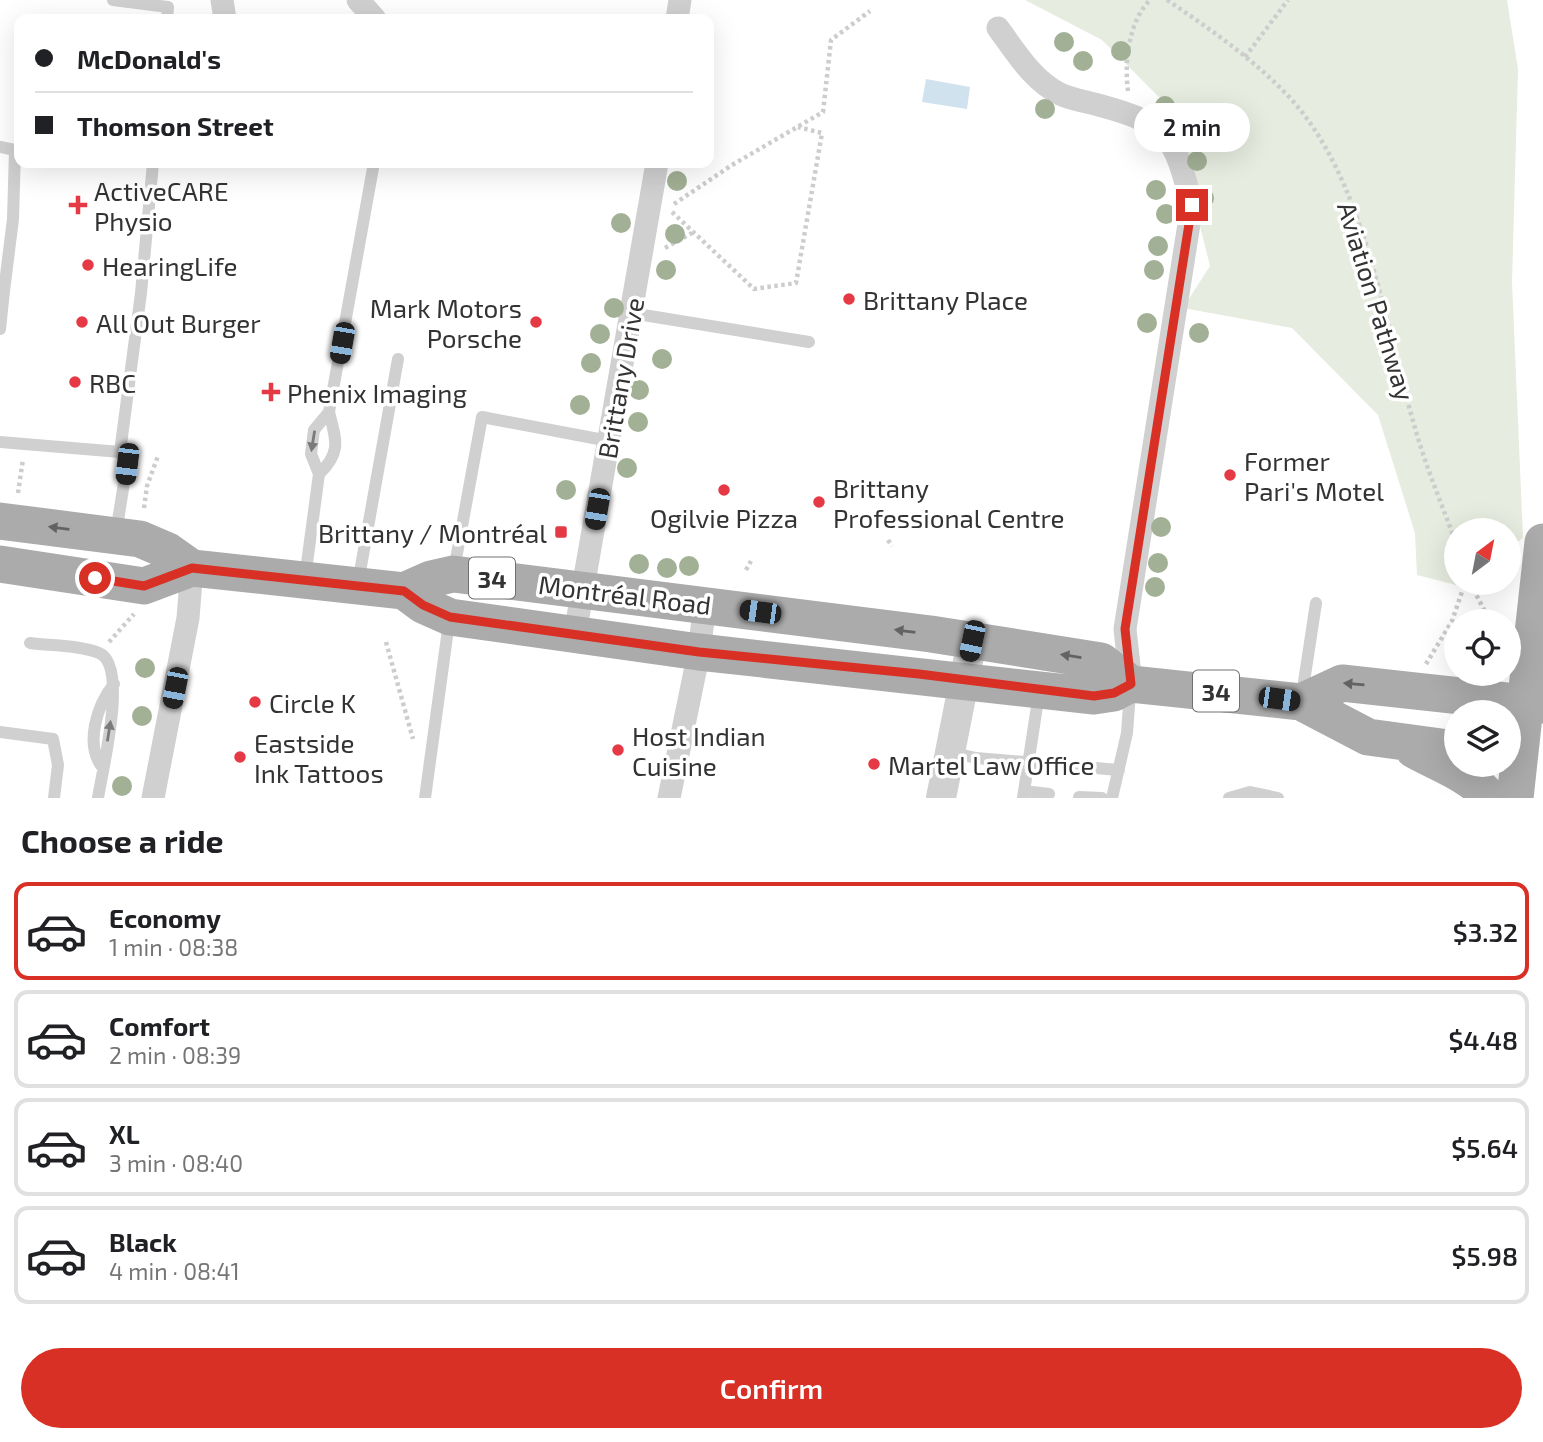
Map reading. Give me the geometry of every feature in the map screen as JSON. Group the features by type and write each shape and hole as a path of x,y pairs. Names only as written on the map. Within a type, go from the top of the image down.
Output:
{"main road":[{"name":"Montréal Road","path":"9,507 116,536 140,539 168,551 192,568"},
{"path":"1521,612 1541,557"},
{"path":"1515,798 1535,704 1541,557"},
{"name":"Montréal Road","path":"0,564 144,586 192,568 404,591 431,579 453,574 705,604 1101,661 1131,684 1301,702 1368,737 1444,747"},
{"name":"Montréal Road","path":"404,591 423,605 450,617 699,652 1094,696 1114,693 1131,684"},
{"path":"1415,688 1444,676"},
{"path":"1301,702 1342,683 1415,688 1535,704"},
{"path":"1398,741 1485,792 1489,798"}],"street":[{"path":"358,0 371,14"},
{"path":"998,27 1036,79 1062,95 1134,114 1163,131 1177,151 1192,205 1125,629 1131,684"},
{"name":"Brittany Drive","path":"575,634 656,168"},
{"path":"153,798 186,630 192,568"},
{"path":"669,798 699,652 705,604"},
{"path":"941,798 972,641"}],"lane":[{"path":"113,0 168,7 167,14"},
{"path":"0,329 6,218 14,158"},
{"path":"116,536 127,464 120,452 141,293 153,168"},
{"path":"319,474 332,461 337,442 329,412 373,168"},
{"path":"631,313 808,342"},
{"path":"358,586 398,359"},
{"path":"304,581 319,474 311,454 314,430 329,412"},
{"path":"453,574 482,417 609,441"},
{"path":"0,442 120,452"},
{"path":"1301,702 1316,603"},
{"path":"425,798 450,617"},
{"path":"30,643 100,653 112,665 114,684 98,798"},
{"path":"1112,798 1127,733 1131,684"},
{"path":"1040,689 1024,794 1049,794"},
{"path":"0,732 53,739 58,765 54,798"},
{"path":"950,752 975,758 1119,770"},
{"path":"1228,798 1250,792 1278,798"},
{"path":"1079,797 1102,798"}],"path":[{"path":"1134,114 1127,88 1127,65 1136,20 1140,10 1150,0"},
{"name":"Aviation Pathway","path":"1167,0 1245,57 1291,100 1326,150 1361,230 1415,428 1447,518"},
{"path":"1245,57 1288,0"},
{"path":"798,127 822,133 796,283 754,289 692,233 668,207 798,127 823,112 831,40 870,11"},
{"path":"664,249 692,233"},
{"path":"9,507 25,444"},
{"path":"144,508 147,486 158,456"},
{"path":"888,540 892,546"},
{"path":"746,570 751,561"},
{"path":"1415,688 1452,621 1461,595"},
{"path":"100,653 136,611"},
{"path":"386,642 415,748 429,766"}],"shaded area":[{"path":"1025,0 1507,0 1518,69 1512,282 1523,538 1521,539 1521,518 1444,518 1444,582 1417,575 1415,533 1378,415 1292,328 1183,308 1210,266 1184,162 1183,121 1102,40"}],"water":[{"path":"926,79 970,87 967,109 922,102"}],"place":[{"name":"ActiveCARE Physio","path":"78,205"},
{"name":"HearingLife","path":"88,265"},
{"name":"Brittany Place","path":"849,299"},
{"name":"All Out Burger","path":"82,322"},
{"name":"Mark Motors Porsche","path":"536,322"},
{"name":"RBC","path":"75,382"},
{"name":"Phenix Imaging","path":"271,392"},
{"name":"Former Pari's Motel","path":"1230,475"},
{"name":"Ogilvie Pizza","path":"724,490"},
{"name":"Brittany Professional Centre","path":"819,502"},
{"name":"Brittany / Montréal","path":"561,532"},
{"name":"Circle K","path":"255,702"},
{"name":"Host Indian Cuisine","path":"618,750"},
{"name":"Eastside Ink Tattoos","path":"240,757"},
{"name":"Martel Law Office","path":"874,764"}],"route":[{"path":"95,578 144,586 169,579 192,568 257,574 404,591 423,605 450,617 699,652 919,674 1094,696 1114,693 1131,684 1125,629 1192,205"}]}
